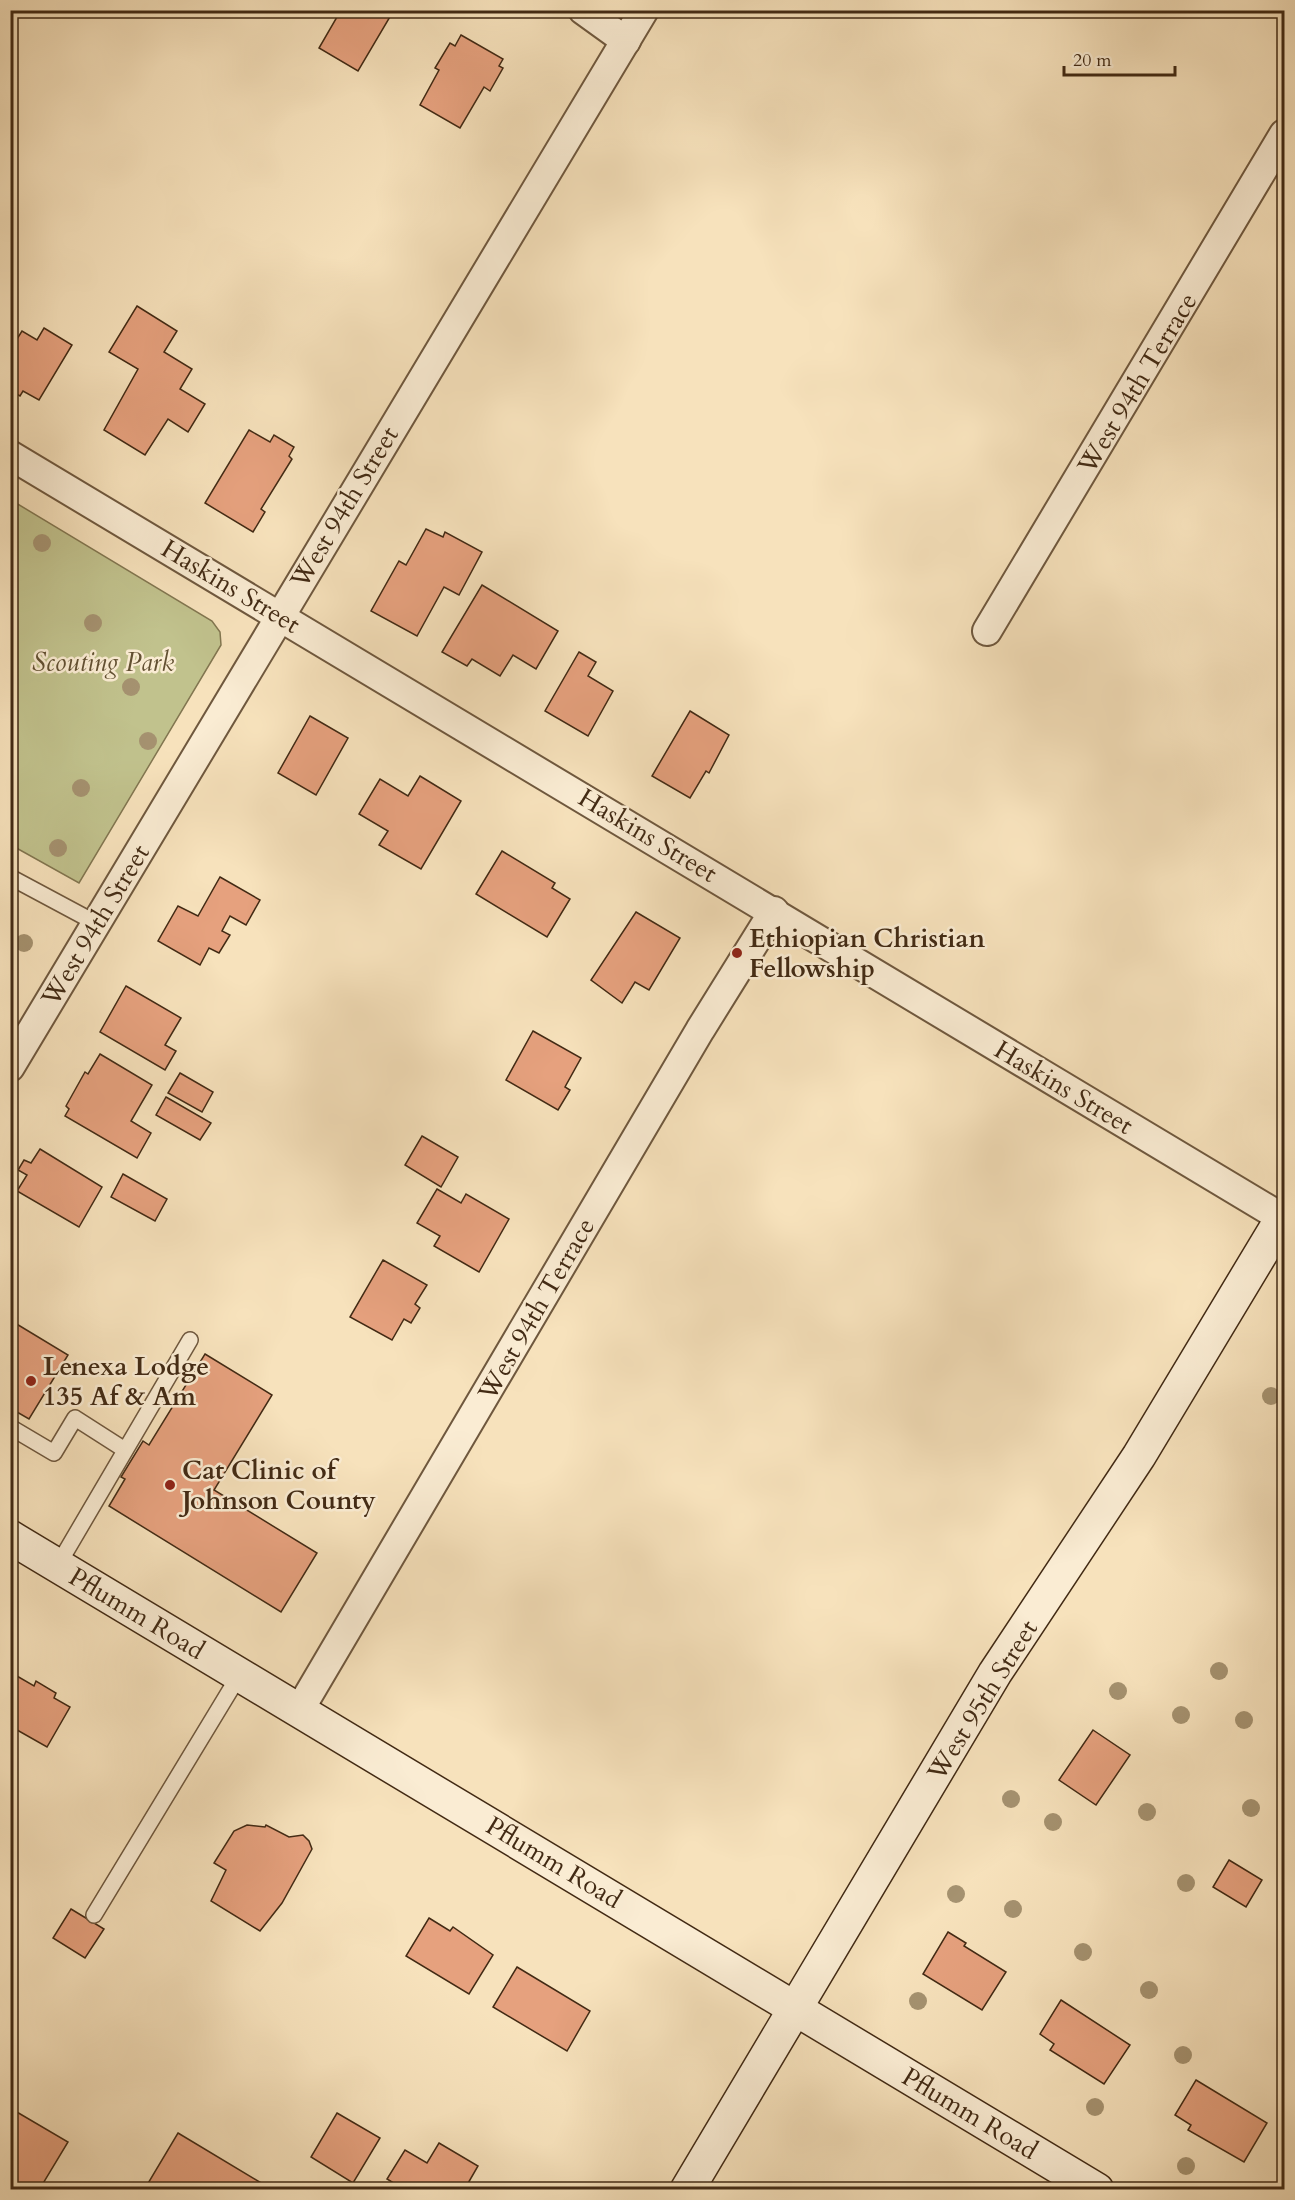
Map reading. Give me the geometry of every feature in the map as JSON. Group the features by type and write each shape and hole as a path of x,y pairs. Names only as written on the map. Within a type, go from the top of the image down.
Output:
{"main road":[{"name":"West 95th Street","path":"687,2190 995,1673 1139,1456 1284,1217"},
{"name":"Pflumm Road","path":"10,1537 1097,2190"}],"street":[{"path":"583,10 626,40"},
{"name":"West 94th Street","path":"10,1067 279,615 644,10"},
{"name":"West 94th Terrace","path":"987,631 1284,134"},
{"name":"Haskins Street","path":"10,455 1284,1217"},
{"name":"West 94th Terrace","path":"300,1710 700,1030 774,911"}],"lane":[{"path":"10,877 96,923"},
{"path":"57,1565 190,1340"},
{"path":"10,1427 54,1453 75,1418 125,1450"},
{"path":"94,1915 240,1674"}],"green space":[{"name":"Scouting Park","path":"11,500 212,621 220,632 221,645 79,883 11,845"}],"building":[{"path":"341,10 394,10 358,71 319,48"},
{"path":"461,35 503,59 499,66 503,68 490,91 484,87 460,128 420,105 439,70 435,68 450,43 455,46"},
{"path":"137,306 177,331 164,352 192,369 180,389 205,404 188,432 168,419 145,455 104,430 138,369 109,352"},
{"path":"44,328 72,345 39,400 23,391 20,396 10,390 10,350 22,331 37,340"},
{"path":"249,430 270,442 274,435 294,447 289,456 292,459 261,509 265,512 253,532 205,503"},
{"path":"426,529 443,537 445,532 482,552 459,595 444,587 417,636 371,611 399,561 406,565"},
{"path":"482,585 558,631 536,669 513,655 500,676 472,659 467,666 442,652"},
{"path":"579,652 596,662 588,676 613,691 588,736 545,711"},
{"path":"690,711 729,735 709,773 706,771 690,798 652,776"},
{"path":"310,716 348,738 316,795 278,773"},
{"path":"420,776 461,801 421,869 379,845 388,831 359,814 380,779 408,796"},
{"path":"502,851 555,883 552,888 570,899 547,937 476,894"},
{"path":"220,877 260,900 246,925 230,916 222,931 230,935 219,953 209,948 200,965 158,941 178,906 198,916"},
{"path":"636,912 680,938 649,990 635,982 622,1003 591,980"},
{"path":"126,986 181,1018 165,1045 176,1051 165,1070 100,1032"},
{"path":"533,1031 581,1058 565,1087 570,1090 558,1110 506,1080"},
{"path":"100,1054 152,1085 131,1121 151,1133 137,1158 65,1116 69,1109 66,1106 85,1072 88,1074"},
{"path":"180,1073 213,1092 202,1112 168,1093"},
{"path":"166,1097 211,1123 200,1140 156,1115"},
{"path":"422,1136 458,1157 441,1187 405,1165"},
{"path":"40,1149 102,1187 79,1227 17,1191 27,1175 18,1170 24,1160 31,1163"},
{"path":"123,1174 167,1199 155,1221 111,1197"},
{"path":"437,1189 461,1203 466,1194 509,1219 479,1272 434,1246 440,1236 417,1223"},
{"path":"383,1260 427,1285 415,1304 420,1308 411,1323 404,1319 392,1340 350,1317"},
{"name":"Lenexa Lodge 135 Af & Am","path":"10,1320 68,1355 29,1419 10,1408"},
{"name":"Cat Clinic of Johnson County","path":"205,1354 272,1395 214,1490 317,1553 281,1612 109,1506 125,1479 121,1477 143,1441 149,1445"},
{"path":"10,1672 34,1686 36,1681 56,1693 54,1698 70,1707 47,1747 10,1726"},
{"path":"1093,1730 1130,1755 1096,1805 1059,1780"},
{"path":"247,1825 265,1827 266,1825 289,1837 303,1835 309,1841 312,1849 282,1903 260,1931 211,1901 226,1870 214,1863 234,1831"},
{"path":"1229,1860 1262,1880 1246,1907 1213,1887"},
{"path":"71,1909 104,1929 85,1958 53,1938"},
{"path":"429,1918 450,1931 453,1927 493,1955 469,1994 406,1956"},
{"path":"948,1932 966,1943 964,1946 1006,1972 982,2010 923,1974"},
{"path":"517,1967 590,2011 567,2051 493,2007"},
{"path":"1061,2000 1130,2045 1104,2084 1050,2050 1054,2044 1040,2034"},
{"path":"1196,2080 1267,2123 1244,2162 1188,2130 1191,2125 1175,2115"},
{"path":"10,2108 68,2142 42,2185 48,2190 10,2190"},
{"path":"337,2113 380,2138 353,2183 311,2157"},
{"path":"178,2133 273,2190 144,2190"},
{"path":"439,2143 478,2166 467,2185 472,2190 405,2190 387,2179 405,2150 427,2163"}],"place":[{"name":"Ethiopian Christian Fellowship","path":"737,953"},
{"name":"Lenexa Lodge 135 Af & Am","path":"31,1381"},
{"name":"Cat Clinic of Johnson County","path":"170,1485"}]}
